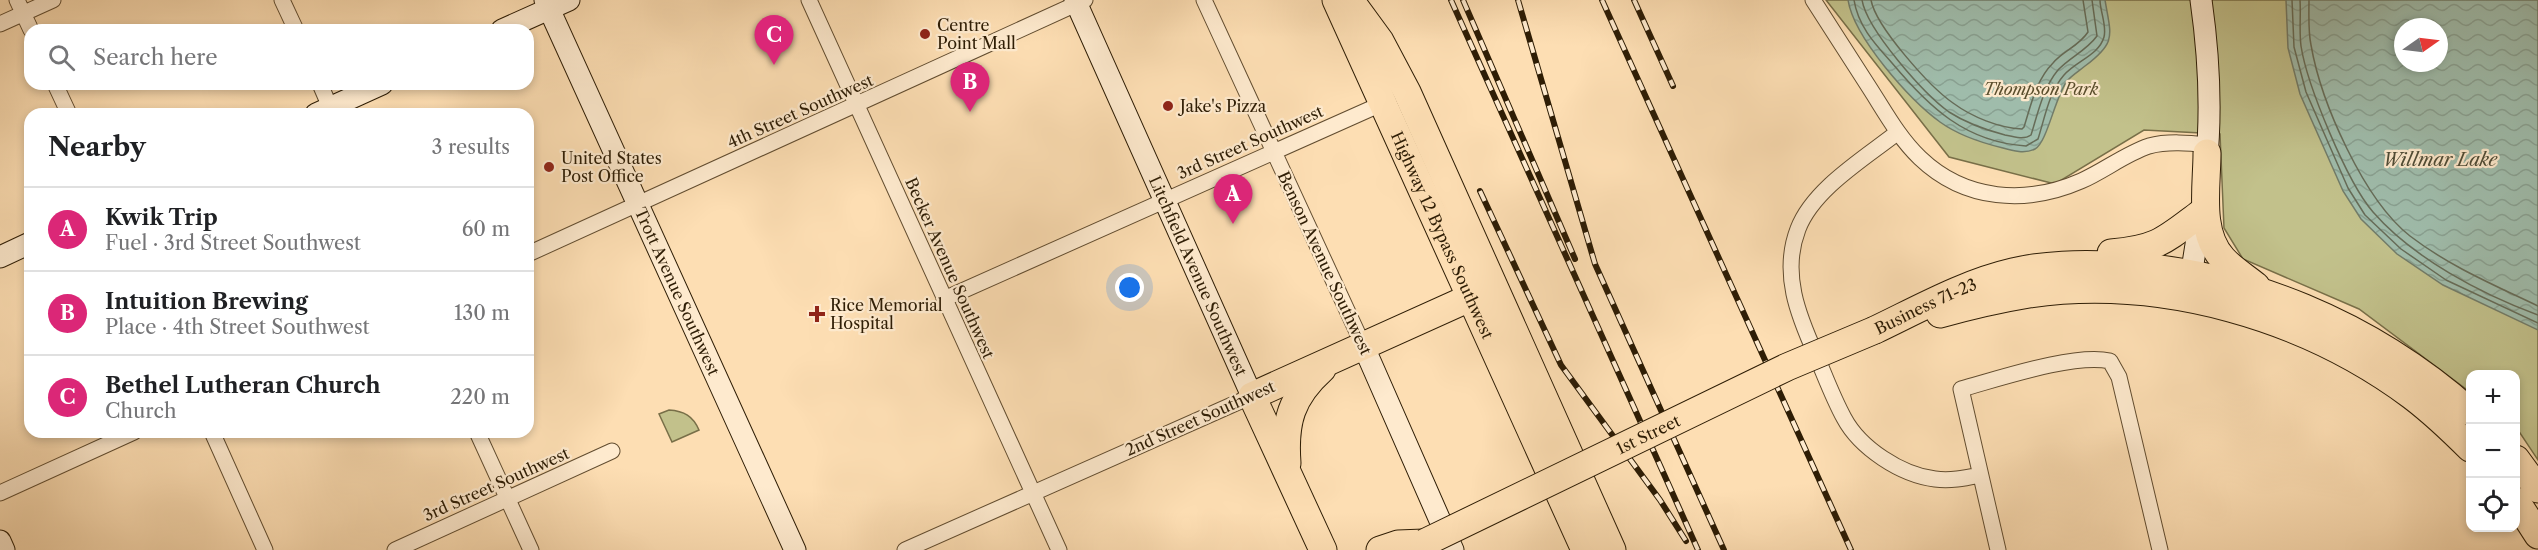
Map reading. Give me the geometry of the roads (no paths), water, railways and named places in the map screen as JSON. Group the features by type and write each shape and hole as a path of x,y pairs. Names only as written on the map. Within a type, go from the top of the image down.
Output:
{"highway":[{"name":"Highway 12 Bypass Southwest","path":"1336,0 1585,550"},
{"name":"Highway 12 Bypass Southwest","path":"1350,0 1380,41 1407,92 1612,550"},
{"path":"2208,149 2206,220 2213,246 2223,259 2263,293"},
{"path":"2013,272 2058,260 2150,248 2166,240 2201,213"},
{"name":"Business 71-23","path":"1875,330 1955,293 2013,272 2078,264 2136,266 2189,285 2236,310 2287,327 2334,348 2411,396 2466,444"},
{"name":"Business 71-23","path":"1875,330 1973,305 2030,294 2086,290 2142,292 2189,285 2263,293 2324,315 2373,341 2419,370 2466,409"},
{"name":"2nd Street Southwest","path":"1251,396 1494,286"},
{"name":"1st Street","path":"1380,550 1398,544 1428,540 1787,367 1875,330"},
{"path":"1291,485 1286,440 1288,418 1292,408 1307,383 1323,368 1354,349"},
{"name":"Litchfield Avenue Southwest","path":"1251,396 1323,550"},
{"path":"2520,464 2538,489"},
{"path":"2520,507 2538,535"}],"street":[{"path":"0,24 20,7 53,0"},
{"path":"282,0 293,24"},
{"path":"512,24 547,4 569,0"},
{"name":"Becker Avenue Southwest","path":"809,0 1059,550"},
{"name":"Benson Avenue Southwest","path":"1204,0 1273,151 1354,349 1428,540 1454,550"},
{"path":"1813,0 1898,132 1920,158 1938,173 1962,186 1986,194 2032,197 2082,181 2149,147 2188,143 2208,149"},
{"path":"2189,285 2201,213 2208,149 2208,70 2201,0"},
{"name":"4th Street Southwest","path":"534,251 1079,1"},
{"name":"Litchfield Avenue Southwest","path":"1079,1 1164,201 1251,396"},
{"name":"Trott Avenue Southwest","path":"547,4 795,550"},
{"path":"20,7 28,24"},
{"path":"58,90 66,108"},
{"path":"322,90 326,108"},
{"path":"335,108 370,90"},
{"name":"3rd Street Southwest","path":"944,299 1407,92"},
{"path":"1898,132 1822,192 1803,217 1793,244 1791,262 1798,316 1844,419 1870,448 1911,472 1933,479 1950,480 1980,476"},
{"path":"0,257 24,246"},
{"path":"1998,550 1960,389 2035,369 2097,358 2110,361 2119,377 2160,550"},
{"name":"2nd Street Southwest","path":"905,550 1251,396"},
{"path":"0,493 121,438"},
{"path":"215,438 265,550"},
{"path":"480,438 531,550"},
{"name":"3rd Street Southwest","path":"395,550 612,451"},
{"path":"0,542 4,550"}],"water":[{"path":"1848,0 2105,0 2110,30 2109,38 2102,51 2067,81 2039,145 2031,151 2015,151 1962,135 1928,112 1899,84 1872,50 1852,15"},
{"name":"Willmar Lake","path":"2286,0 2538,0 2538,330 2443,285 2397,254 2361,219 2343,191 2300,94 2288,48"}],"railway":[{"path":"1451,0 1698,550"},
{"path":"1463,0 1575,259"},
{"path":"1518,0 1595,264 1724,550"},
{"path":"1602,0 1851,550"},
{"path":"1634,0 1673,86"},
{"path":"1480,191 1561,365 1660,500 1686,541"}],"place":[{"name":"Centre Point Mall","path":"925,34"},
{"name":"Bethel Lutheran Church","path":"774,65"},
{"name":"Jake's Pizza","path":"1168,106"},
{"name":"Intuition Brewing","path":"970,112"},
{"name":"United States Post Office","path":"549,167"},
{"name":"Kwik Trip","path":"1233,224"},
{"name":"Rice Memorial Hospital","path":"817,314"}],"park label":[{"name":"Thompson Park","path":"2041,89"}]}
